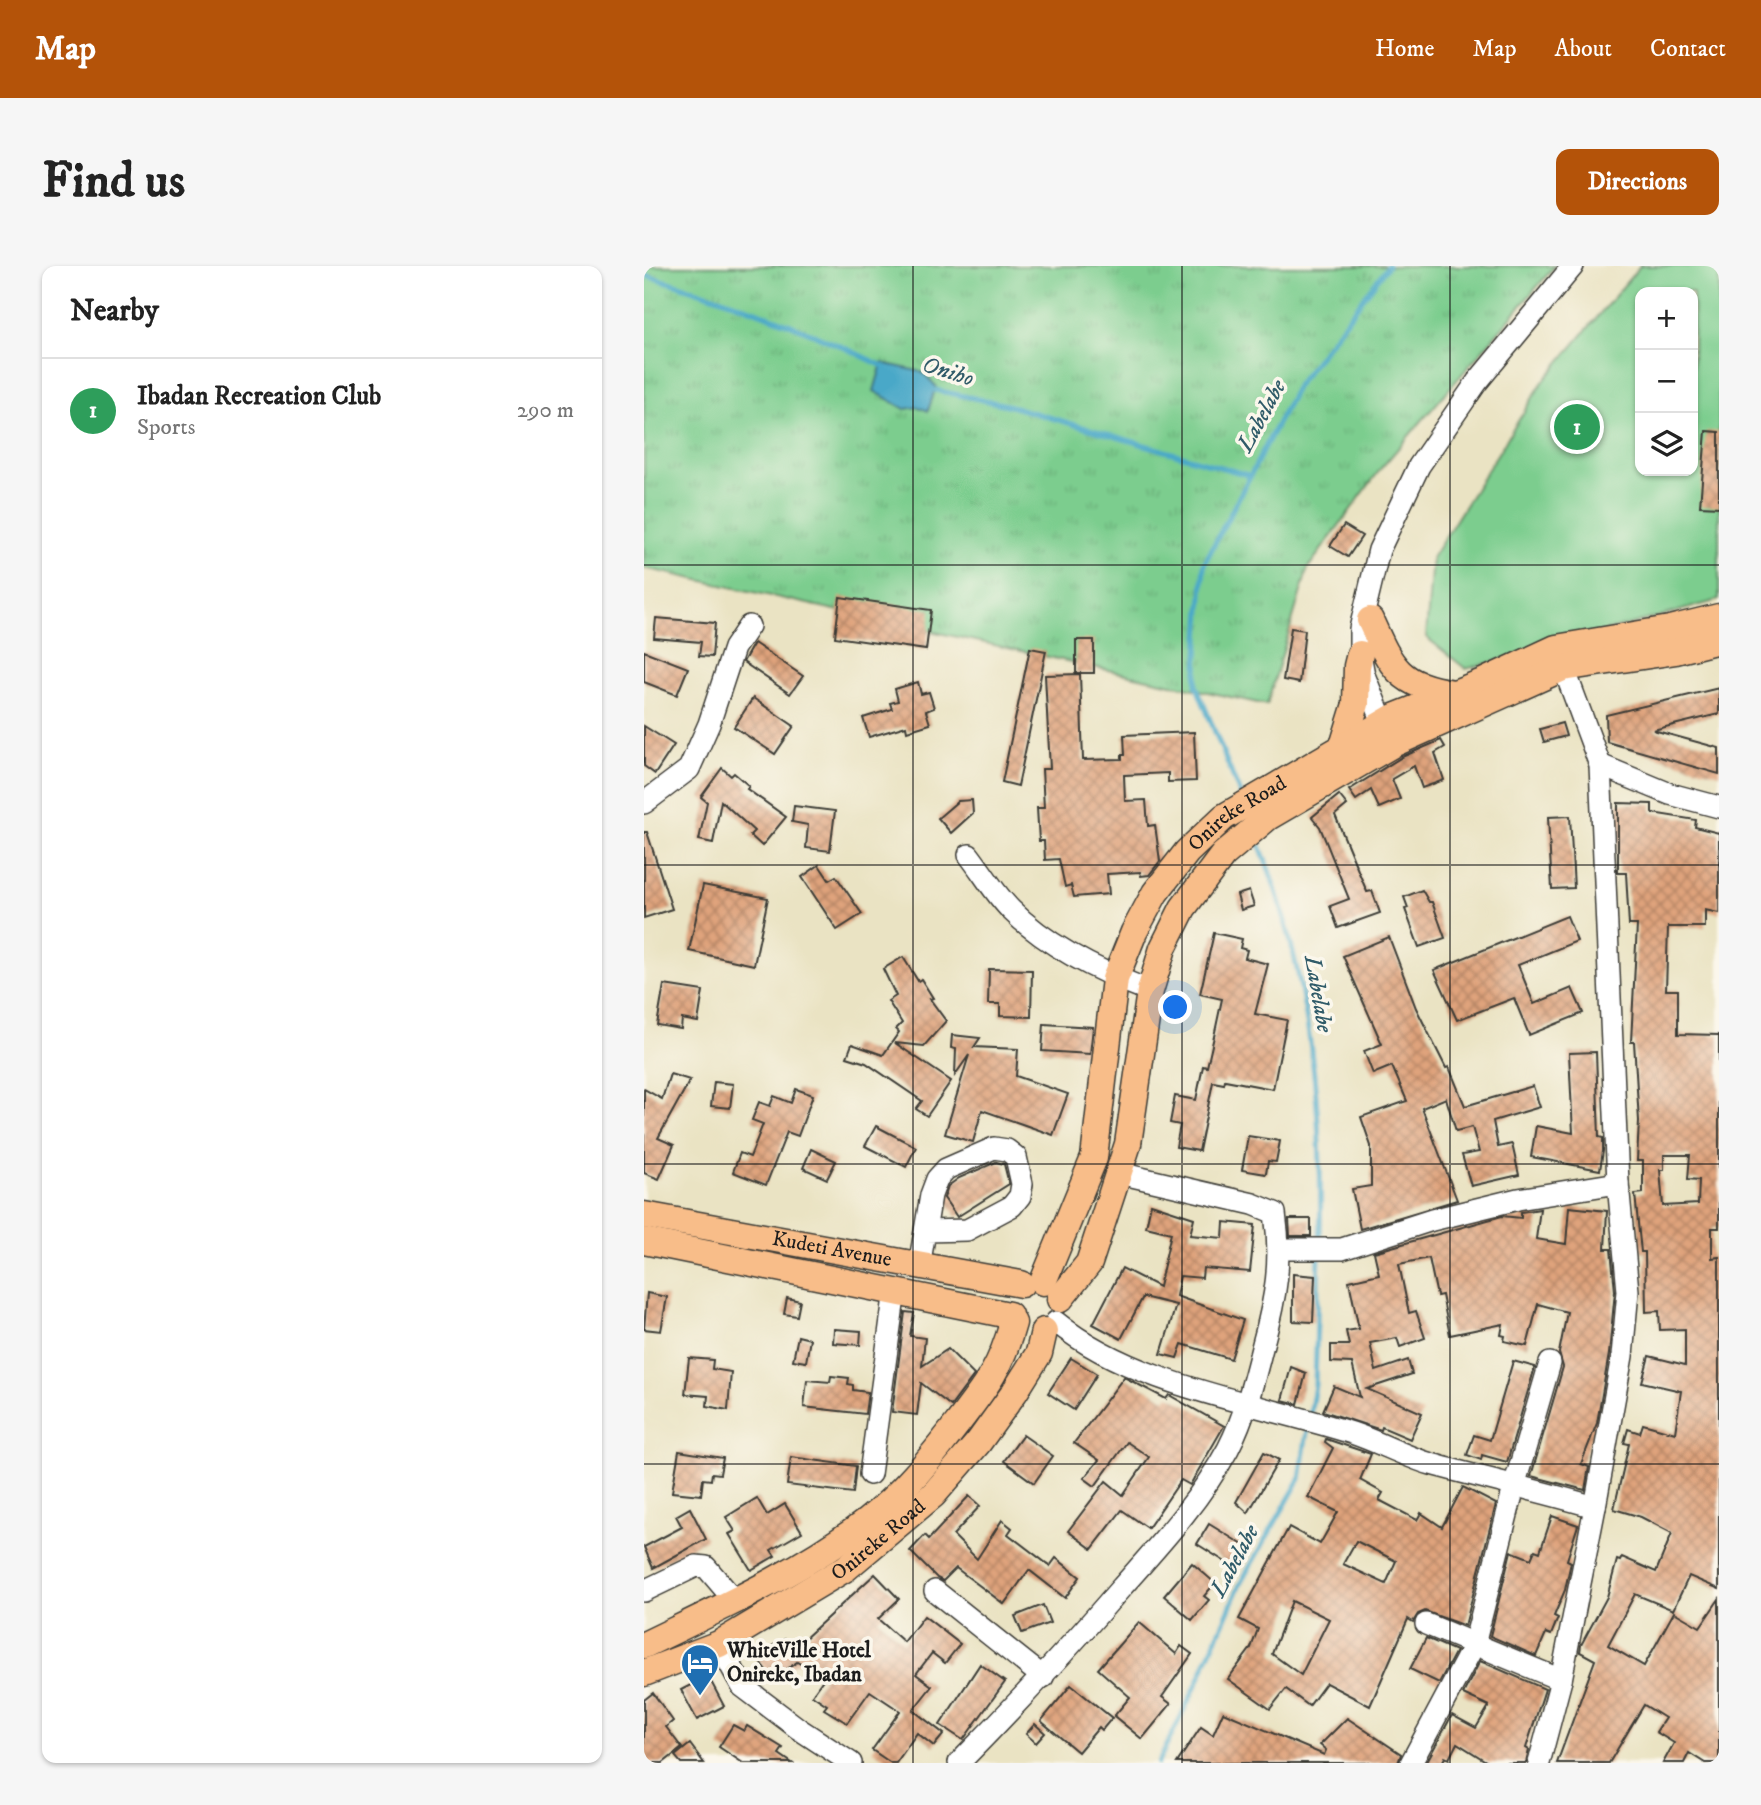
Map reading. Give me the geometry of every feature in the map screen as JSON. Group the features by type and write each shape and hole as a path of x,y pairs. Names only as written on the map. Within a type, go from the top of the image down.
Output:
{"main road":[{"name":"Onireke Road","path":"644,1673 719,1644 846,1568 933,1495 978,1443 1014,1394 1039,1353 1045,1304 1094,1158 1115,979 1134,932 1154,893 1187,852 1224,817 1262,807 1454,693 1560,658 1719,617"},
{"path":"1370,620 1385,653 1409,682 1454,693"},
{"name":"Onireke Road","path":"1045,1304 1089,1263 1119,1173 1136,1106 1150,991 1163,948 1183,908 1215,865 1241,840 1262,807 1343,746 1393,731 1560,658 1676,651 1719,640"},
{"path":"1343,746 1356,704 1360,654"},
{"name":"Kudeti Avenue","path":"644,1215 919,1267 1045,1304 1033,1333 1011,1319 895,1290 644,1241"},
{"name":"Onireke Road","path":"644,1645 811,1560 868,1520 920,1472 993,1377 1003,1360 1011,1319 1009,1297 1045,1304"}],"street":[{"path":"1393,731 1364,675 1360,654 1360,629 1379,550 1419,466 1477,382 1573,266"},
{"path":"1372,582 1370,620 1374,667 1393,731"},
{"path":"644,803 689,769 709,723 734,648 749,626"},
{"path":"1539,1763 1561,1680 1595,1507 1622,1356 1628,1291 1618,1183 1600,765 1560,658"},
{"path":"1600,765 1670,794 1719,807"},
{"path":"969,855 1011,910 1030,926 1115,979 1150,991"},
{"path":"919,1267 931,1195 937,1179 946,1169 994,1148 1007,1150 1016,1157 1022,1184 1020,1196 1012,1206 967,1230 926,1231"},
{"path":"959,1763 1043,1678 1205,1488 1229,1447 1247,1406 1267,1329 1280,1249 1275,1213 1253,1203 1119,1173"},
{"path":"1280,1249 1342,1249 1432,1220 1518,1199 1618,1183"},
{"path":"870,1474 895,1290"},
{"path":"1045,1304 1081,1343 1120,1361 1247,1406 1351,1433 1429,1463 1515,1483 1595,1507"},
{"path":"1411,1763 1474,1645 1515,1483 1550,1363"},
{"path":"644,1591 696,1566 706,1567 735,1601"},
{"path":"935,1591 1043,1678"},
{"path":"1426,1624 1561,1680"},
{"path":"719,1644 742,1686 799,1729 851,1763"}],"green space":[{"path":"644,266 1555,266 1382,467 1308,568 1267,705 644,568"},
{"path":"1640,266 1719,266 1719,600 1466,669 1426,637 1432,558 1542,383"}],"water":[{"path":"882,363 922,372 936,386 928,411 919,407 905,409 874,391"}],"building":[{"path":"1706,431 1719,432 1719,507 1700,506"},
{"path":"1344,525 1362,536 1348,557 1330,546"},
{"path":"840,597 931,610 926,650 835,637"},
{"path":"656,618 715,623 712,657 699,656 701,642 654,638"},
{"path":"1291,628 1305,630 1299,683 1283,680"},
{"path":"1076,640 1094,640 1094,673 1076,673"},
{"path":"754,643 803,676 790,694 743,662"},
{"path":"1030,648 1046,651 1018,786 1002,782"},
{"path":"644,651 688,668 677,695 644,682"},
{"path":"1080,674 1083,760 1122,759 1122,755 1125,755 1124,735 1194,732 1196,781 1168,782 1168,773 1124,775 1125,801 1146,800 1148,826 1155,825 1160,861 1149,875 1141,876 1140,872 1107,874 1109,894 1074,897 1071,885 1065,887 1059,859 1045,860 1044,841 1039,841 1037,808 1044,808 1042,769 1050,769 1045,675"},
{"path":"918,682 921,694 929,692 934,708 926,711 930,724 907,731 906,726 869,737 863,718 892,709 890,703 898,701 895,689"},
{"path":"1719,688 1719,714 1653,730 1719,748 1719,774 1607,742 1606,715"},
{"path":"753,698 794,726 775,754 734,727"},
{"path":"1562,723 1566,736 1544,742 1540,729"},
{"path":"644,726 674,745 655,774 644,766"},
{"path":"1441,740 1445,747 1435,753 1444,780 1422,788 1414,766 1392,779 1400,799 1379,808 1371,790 1356,800 1349,790 1402,757"},
{"path":"722,768 731,776 734,773 749,786 747,789 786,817 762,846 750,835 754,831 721,801 713,843 699,840 707,802 701,797"},
{"path":"1339,795 1347,805 1335,815 1367,892 1372,891 1380,913 1338,928 1330,906 1349,899 1320,827 1312,817"},
{"path":"972,800 973,813 951,833 938,818 958,801"},
{"path":"1618,803 1652,804 1652,813 1696,820 1695,827 1719,833 1719,913 1705,910 1705,927 1668,927 1666,990 1678,990 1678,1034 1719,1035 1719,1228 1712,1228 1712,1258 1719,1257 1719,1589 1689,1576 1673,1610 1635,1594 1608,1645 1644,1666 1674,1612 1700,1627 1719,1599 1719,1763 1705,1763 1689,1753 1684,1763 1663,1763 1674,1743 1656,1732 1665,1718 1644,1705 1609,1763 1557,1763 1595,1660 1580,1652 1581,1645 1607,1597 1617,1560 1620,1561 1622,1557 1656,1572 1672,1533 1641,1517 1614,1509 1629,1444 1624,1443 1628,1429 1640,1433 1643,1424 1675,1433 1681,1391 1642,1382 1649,1356 1685,1365 1685,1329 1660,1330 1659,1311 1646,1312 1645,1252 1641,1252 1635,1194 1643,1193 1643,1161 1637,1161 1639,1121 1634,1042 1631,1042 1637,925 1629,925 1626,873 1618,873","holes":["1664,1155 1690,1155 1688,1179 1699,1180 1698,1204 1663,1206 1660,1170 1664,1170"]},
{"path":"794,806 835,811 830,851 806,848 808,825 792,822"},
{"path":"1570,816 1574,888 1552,889 1548,817"},
{"path":"644,832 647,832 672,909 644,918"},
{"path":"819,865 829,880 836,876 862,914 837,930 802,877"},
{"path":"703,885 768,898 754,965 689,951"},
{"path":"1422,890 1429,902 1432,902 1445,938 1419,947 1405,909 1408,908 1404,897"},
{"path":"1249,891 1254,906 1241,910 1237,895"},
{"path":"1567,916 1577,941 1518,965 1534,1004 1572,988 1583,1013 1529,1035 1514,998 1457,1020 1434,970"},
{"path":"1214,933 1242,939 1240,948 1247,950 1245,958 1268,964 1255,1014 1287,1020 1273,1089 1225,1080 1224,1084 1213,1082 1199,1151 1176,1147 1180,1125 1170,1123 1175,1096 1196,1100 1203,1066 1207,1067 1222,999 1200,994"},
{"path":"1389,937 1416,1008 1446,1068 1449,1067 1465,1106 1533,1086 1540,1107 1493,1121 1498,1147 1512,1144 1519,1175 1471,1186 1462,1155 1479,1152 1472,1127 1456,1131 1446,1098 1422,1108 1457,1200 1360,1229 1352,1189 1371,1186 1371,1146 1361,1117 1407,1101 1392,1066 1373,1074 1364,1051 1382,1044 1343,956"},
{"path":"903,957 918,981 921,979 933,998 930,999 946,1021 924,1046 895,1043 951,1081 927,1116 916,1109 922,1101 866,1063 847,1057 852,1044 883,1055 899,1032 896,1029 902,1023 888,1001 896,996 883,969"},
{"path":"989,969 1032,970 1031,1017 1000,1016 1000,1004 988,1004"},
{"path":"664,985 703,991 698,1022 682,1019 681,1029 657,1025"},
{"path":"1044,1024 1093,1027 1090,1054 1042,1051"},
{"path":"952,1035 980,1038 974,1047 1018,1049 1016,1076 1068,1094 1053,1135 982,1110 973,1142 945,1134 969,1055 955,1075 956,1049 951,1048"},
{"path":"1596,1052 1599,1137 1603,1138 1600,1170 1531,1157 1536,1126 1573,1133 1569,1053"},
{"path":"670,1074 690,1080 658,1138 674,1145 659,1179 644,1173 644,1089 662,1099"},
{"path":"714,1082 733,1084 730,1108 711,1106"},
{"path":"796,1089 813,1095 798,1136 787,1132 766,1185 733,1172 740,1153 750,1157 763,1124 752,1120 759,1102 770,1106 774,1096 791,1103"},
{"path":"876,1126 916,1147 906,1167 865,1146"},
{"path":"1248,1136 1280,1141 1276,1162 1268,1161 1266,1174 1242,1170"},
{"path":"811,1149 836,1161 827,1179 803,1168"},
{"path":"996,1162 1004,1164 1009,1184 957,1217 944,1198 948,1186 959,1178"},
{"path":"1151,1204 1194,1218 1190,1235 1223,1238 1224,1222 1255,1225 1250,1272 1203,1268 1202,1278 1180,1276 1176,1296 1243,1320 1231,1359 1182,1344 1177,1358 1161,1354 1176,1305 1143,1297 1121,1339 1093,1324 1122,1268 1159,1287 1171,1233 1146,1227"},
{"path":"1569,1207 1607,1211 1605,1249 1611,1249 1615,1291 1609,1354 1597,1423 1581,1464 1589,1467 1585,1490 1531,1476 1563,1367 1559,1353 1567,1312 1538,1304 1527,1346 1504,1341 1505,1336 1501,1335 1503,1324 1450,1335 1442,1295 1437,1296 1429,1258 1399,1264 1409,1313 1416,1311 1425,1338 1400,1347 1397,1338 1370,1343 1376,1371 1408,1360 1412,1374 1367,1389 1422,1413 1410,1439 1382,1427 1381,1430 1323,1411 1334,1386 1360,1397 1352,1363 1331,1362 1331,1345 1349,1345 1346,1331 1359,1329 1349,1281 1379,1274 1374,1252 1502,1216 1521,1218 1521,1212 1540,1209 1536,1239 1566,1244"},
{"path":"1289,1219 1311,1219 1311,1236 1290,1236"},
{"path":"1293,1274 1315,1276 1313,1322 1293,1321"},
{"path":"647,1293 667,1297 661,1331 644,1329"},
{"path":"787,1298 800,1301 797,1316 784,1314"},
{"path":"905,1312 914,1313 910,1336 925,1338 922,1366 948,1349 974,1375 951,1406 921,1383 917,1415 892,1412"},
{"path":"834,1329 861,1331 860,1345 833,1343"},
{"path":"798,1336 810,1339 806,1362 793,1360"},
{"path":"689,1358 713,1360 712,1369 731,1372 728,1410 707,1406 708,1396 685,1394"},
{"path":"1071,1358 1097,1374 1074,1410 1048,1393"},
{"path":"1513,1361 1535,1367 1507,1462 1482,1455 1481,1460 1467,1455 1474,1435 1490,1440"},
{"path":"1291,1367 1306,1373 1298,1404 1282,1400"},
{"path":"831,1376 849,1378 848,1384 853,1385 853,1390 868,1392 865,1414 804,1407 807,1380 830,1382"},
{"path":"1124,1377 1166,1399 1169,1395 1224,1426 1190,1485 1181,1480 1148,1528 1122,1510 1092,1549 1068,1531 1106,1481 1123,1495 1149,1457 1127,1442 1095,1486 1084,1478 1099,1460 1074,1443"},
{"path":"1023,1435 1053,1456 1034,1483 1004,1461"},
{"path":"1326,1439 1371,1454 1360,1480 1383,1493 1379,1500 1417,1520 1421,1513 1442,1527 1463,1487 1496,1504 1465,1626 1425,1611 1418,1614 1413,1622 1408,1619 1370,1706 1326,1683 1309,1706 1286,1689 1270,1709 1228,1679 1251,1648 1258,1629 1239,1619 1289,1527 1320,1544 1338,1512 1308,1497 1333,1448 1325,1442","holes":["1356,1541 1396,1561 1386,1584 1343,1564","1292,1601 1329,1619 1301,1675 1272,1654"]},
{"path":"679,1451 723,1458 720,1474 712,1473 711,1480 703,1479 701,1495 672,1492"},
{"path":"1264,1452 1279,1460 1248,1513 1236,1502"},
{"path":"791,1457 856,1466 853,1493 787,1485"},
{"path":"969,1496 980,1506 953,1535 977,1559 1002,1520 1012,1528 1008,1534 1050,1566 1056,1558 1080,1577 1065,1598 1029,1570 1004,1604 956,1568 943,1581 937,1578 910,1551 925,1535 929,1539"},
{"path":"757,1498 767,1515 785,1504 802,1532 771,1550 775,1556 751,1570 729,1534 735,1531 726,1517"},
{"path":"690,1508 706,1539 653,1568 644,1547 682,1527 676,1516"},
{"path":"1552,1516 1578,1525 1567,1560 1571,1562 1565,1590 1554,1616 1558,1618 1551,1635 1546,1633 1536,1656 1490,1636 1511,1551 1531,1559 1535,1550 1540,1552"},
{"path":"1209,1524 1248,1548 1235,1568 1197,1544"},
{"path":"1192,1563 1215,1583 1204,1596 1209,1600 1192,1620 1164,1596"},
{"path":"875,1574 899,1599 878,1619 904,1642 924,1616 960,1644 945,1663 932,1653 916,1674 932,1686 913,1710 944,1734 934,1746 917,1733 896,1763 891,1763 872,1750 900,1711 870,1691 847,1723 824,1709 827,1705 812,1695 824,1678 797,1662 770,1682 765,1676 768,1673 755,1655 785,1639 791,1651"},
{"path":"1043,1605 1050,1623 1022,1633 1015,1616"},
{"path":"1139,1622 1176,1654 1181,1646 1192,1654 1162,1697 1171,1704 1142,1739 1114,1716 1130,1697 1098,1669"},
{"path":"1426,1638 1456,1651 1439,1683 1410,1669"},
{"path":"1480,1661 1545,1689 1526,1748 1529,1750 1526,1763 1489,1763 1457,1743 1449,1759 1445,1757 1442,1763 1426,1763 1452,1715 1476,1728 1489,1706 1463,1694"},
{"path":"980,1664 1005,1682 963,1740 940,1725"},
{"path":"708,1676 724,1706 697,1720 681,1690"},
{"path":"1071,1685 1112,1718 1102,1730 1099,1727 1078,1752 1041,1721"},
{"path":"653,1693 673,1721 666,1727 682,1748 663,1763 644,1763 644,1700"},
{"path":"1223,1712 1324,1755 1326,1750 1320,1745 1347,1718 1401,1754 1398,1763 1177,1763 1201,1727 1213,1735"},
{"path":"1035,1724 1045,1733 1036,1743 1026,1734"},
{"path":"733,1725 744,1731 747,1726 783,1748 779,1754 792,1763 743,1763 719,1747"},
{"path":"690,1744 704,1763 681,1763 675,1756"}],"waterway":[{"name":"Labelabe","path":"1242,799 1196,685 1204,564 1298,384 1388,266"},
{"name":"Oniho","path":"644,275 768,316 887,368"},
{"name":"Oniho","path":"930,389 1007,405 1251,476"},
{"name":"Labelabe","path":"1257,838 1275,886 1289,936 1309,1037 1319,1141 1320,1244"},
{"name":"Labelabe","path":"1310,1415 1315,1385 1319,1253"},
{"name":"Labelabe","path":"1158,1763 1195,1688 1240,1584 1300,1479 1308,1424"}],"place":[{"name":"Ibadan Recreation Club","path":"1577,427"},
{"name":"WhiteVille Hotel Onireke, Ibadan","path":"700,1697"}]}
